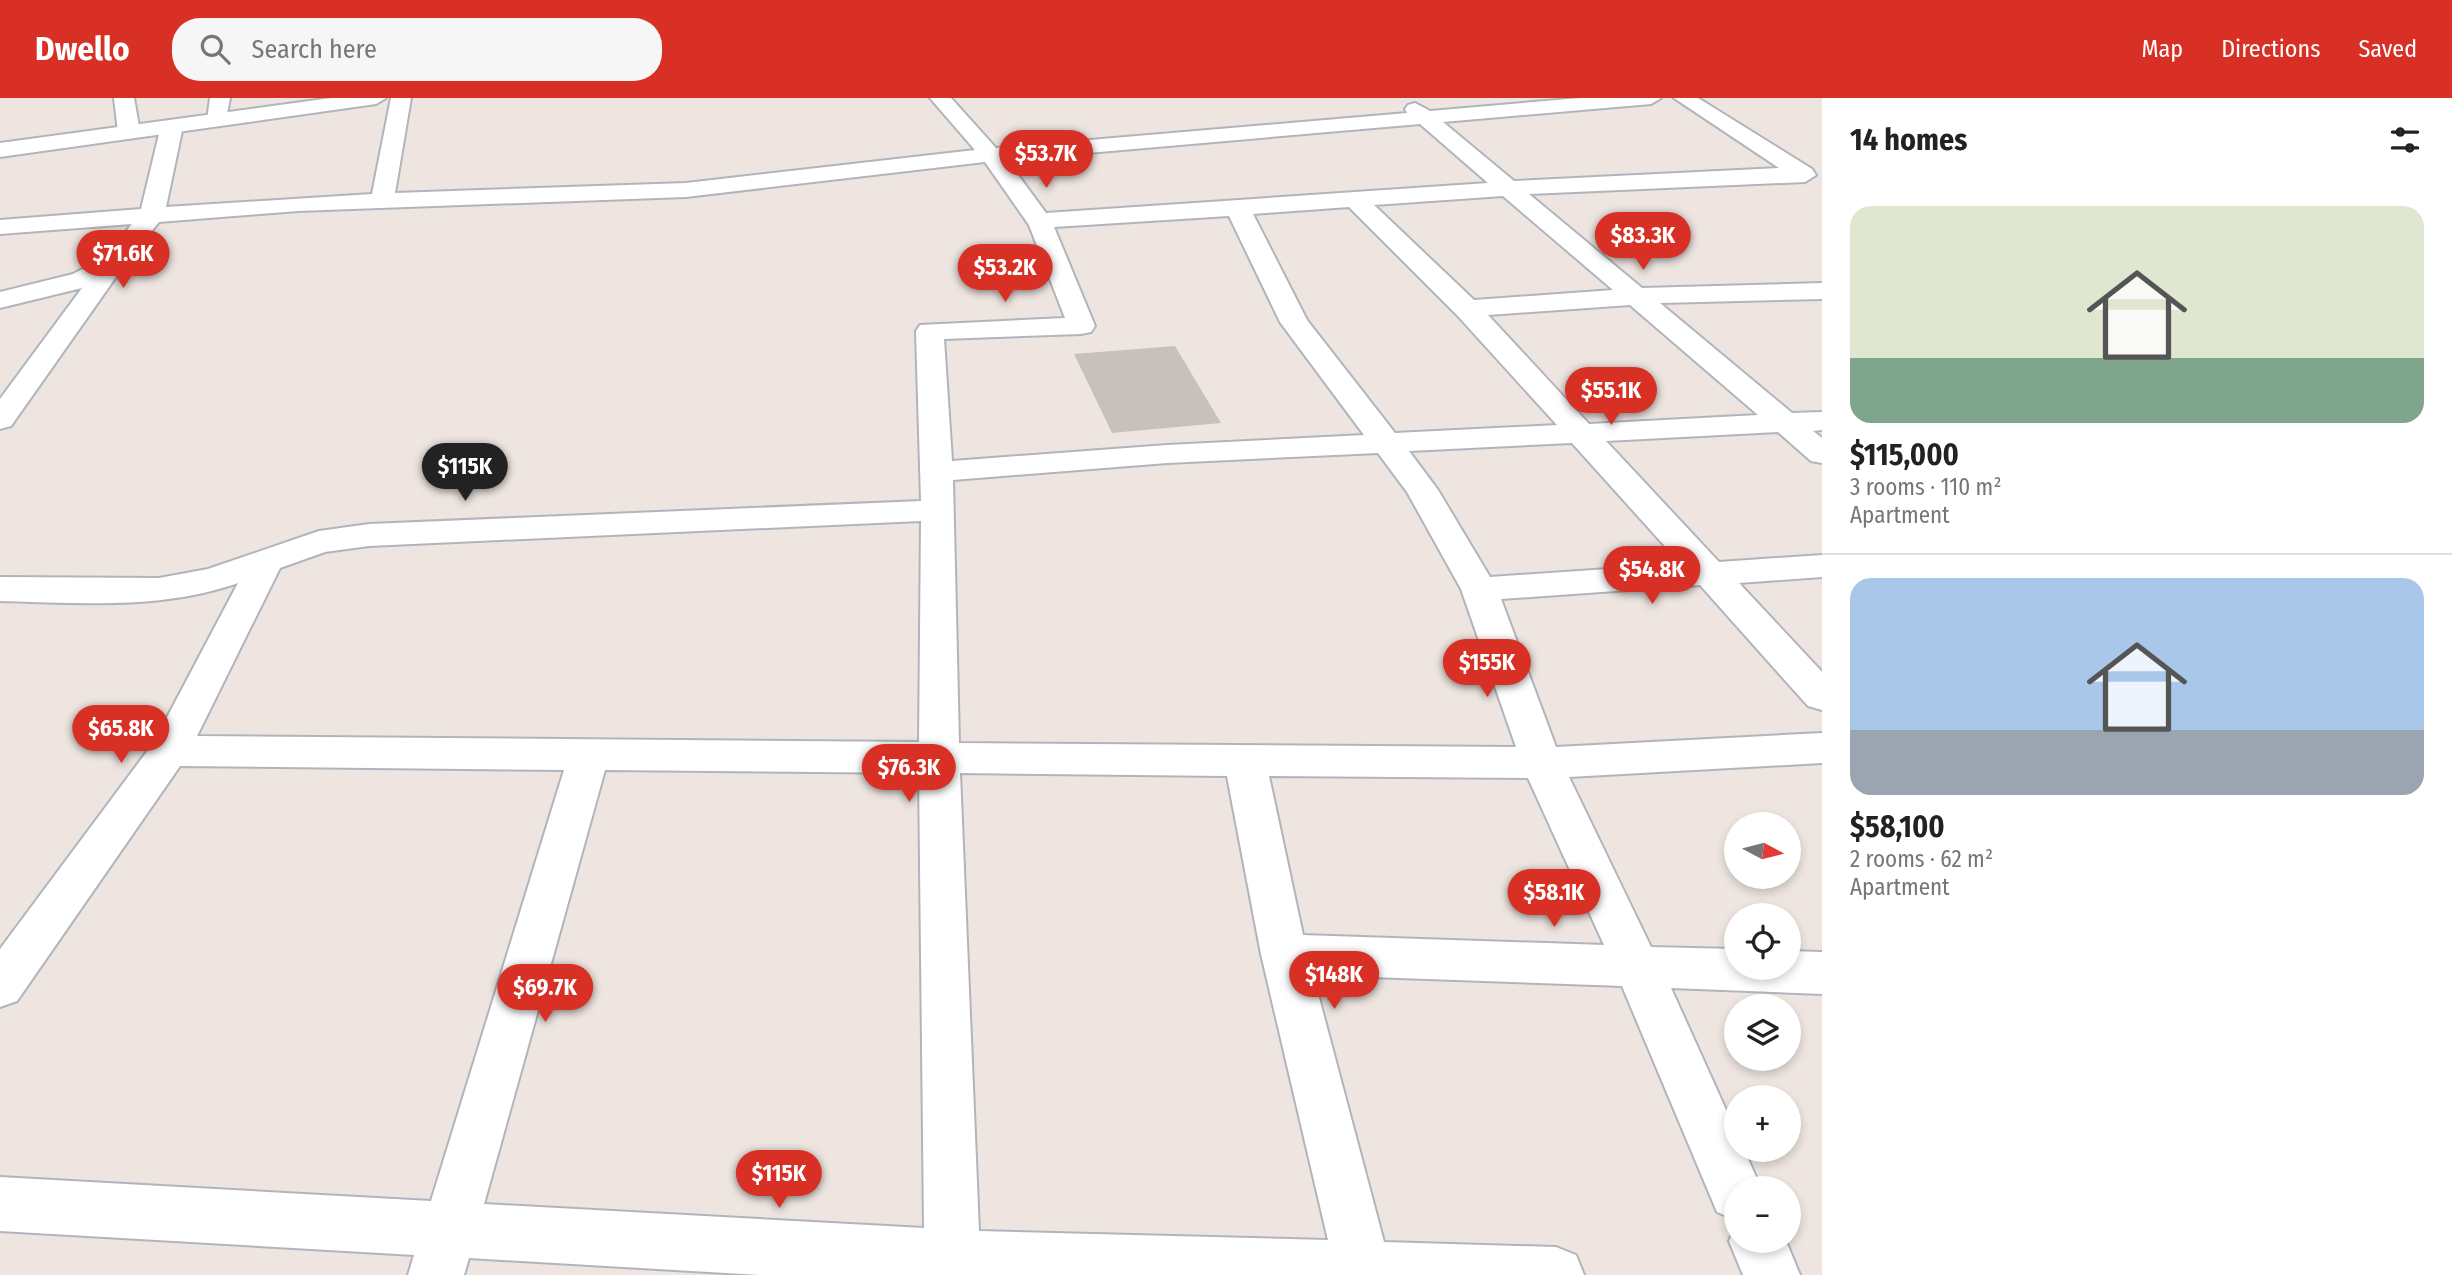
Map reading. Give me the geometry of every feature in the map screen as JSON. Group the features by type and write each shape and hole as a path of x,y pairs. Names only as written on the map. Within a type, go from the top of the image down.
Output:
{"street":[{"path":"124,98 129,132"},
{"path":"218,120 220,98"},
{"path":"0,150 376,98"},
{"path":"382,201 401,98"},
{"path":"940,98 1014,182 1039,221 1081,326 930,331 937,491 939,759 952,1267"},
{"path":"1401,98 1822,454"},
{"path":"0,227 382,201 686,190 991,155 1651,98"},
{"path":"1684,98 1813,179"},
{"path":"0,420 114,262 152,215 172,126"},
{"path":"1039,221 1239,211 1507,187 1676,176 1813,179"},
{"path":"1356,201 1467,309 1822,696"},
{"path":"1239,211 1294,321 1422,490 1479,589 1542,763 1637,966 1729,1176"},
{"path":"0,300 82,280 114,262"},
{"path":"1467,309 1637,296 1819,294"},
{"path":"0,589 111,592 159,590 214,579 319,542 369,535 937,491 1167,454 1822,421"},
{"path":"0,986 169,751 267,560"},
{"path":"1479,589 1822,566"},
{"path":"169,751 1542,763 1822,748"},
{"path":"442,1252 589,756"},
{"path":"1245,760 1284,954 1364,1273"},
{"path":"1284,954 1822,973"},
{"path":"0,1204 442,1252 952,1267 1556,1275"},
{"path":"1762,1253 1772,1275"}],"building":[{"path":"1175,346 1221,423 1112,433 1074,354"}]}
